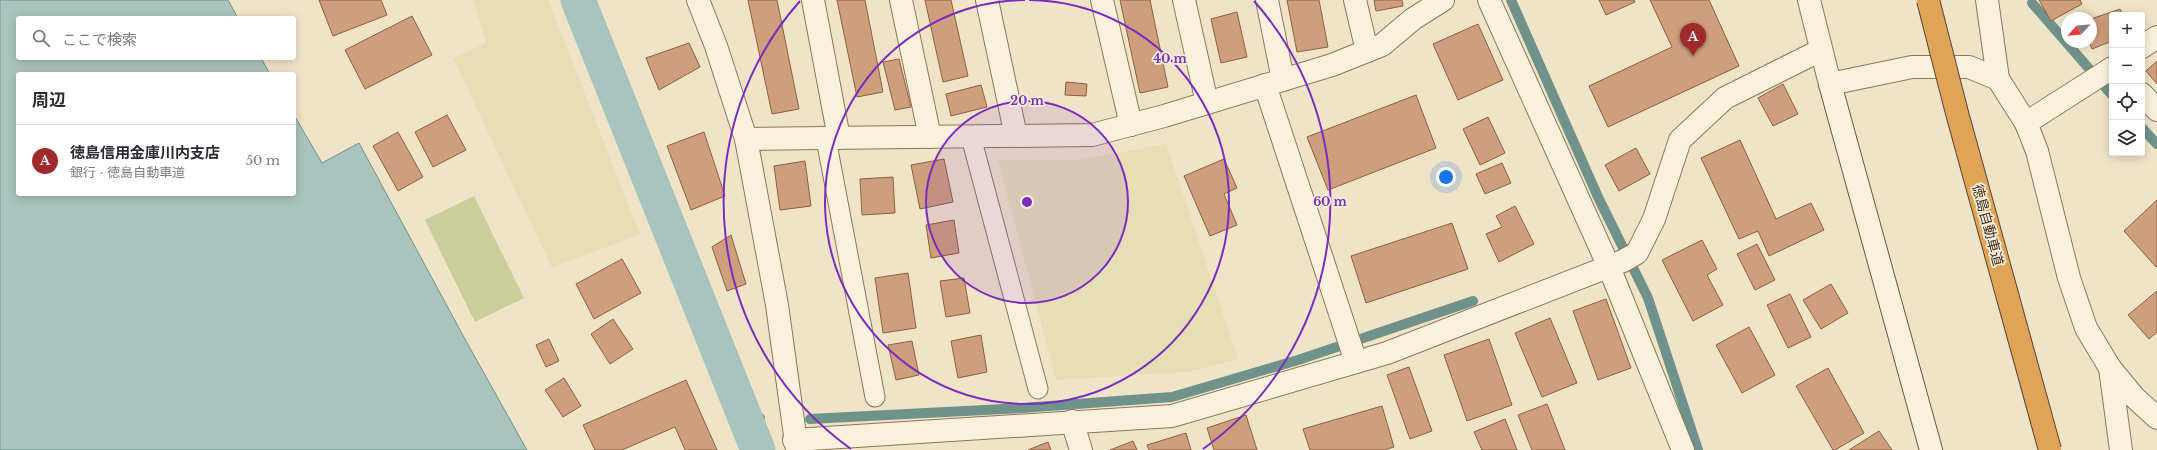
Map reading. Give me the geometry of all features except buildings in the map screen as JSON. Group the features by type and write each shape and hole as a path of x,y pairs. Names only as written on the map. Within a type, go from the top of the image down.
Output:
{"highway":[{"name":"徳島自動車道","path":"1928,0 2050,450"}],"street":[{"path":"698,0 716,46 746,139 777,305 795,445 1072,421 1172,416 1387,353 1623,261 1654,219 1680,140 1725,98 1821,50"},
{"path":"813,0 832,139"},
{"path":"901,0 930,137"},
{"path":"987,0 1016,136"},
{"path":"1102,0 1131,125"},
{"path":"1184,0 1207,103"},
{"path":"1267,0 1274,82 1344,330 1356,362"},
{"path":"1355,0 1367,51"},
{"path":"746,139 1092,135 1207,103 1332,65 1382,45 1413,19 1443,0"},
{"path":"1489,0 1623,261 1683,450"},
{"path":"1809,0 1830,84 1932,450"},
{"path":"1987,0 1998,79 2026,123 2037,151 2069,278 2086,328 2110,368 2134,397 2157,418"},
{"path":"2145,45 2157,37"},
{"path":"1830,84 1912,67 1969,67 1998,79"},
{"path":"2026,123 2109,70"},
{"path":"2145,97 2157,110"},
{"path":"2110,368 2121,450"},
{"path":"1072,421 1081,450"}],"lane":[{"path":"971,137 1038,389"},
{"path":"832,139 876,397"}],"shaded area":[{"path":"473,0 548,0 640,234 552,268 453,58 486,43"},
{"path":"1166,144 1238,359 1187,372 1056,380 998,160 1079,160"}],"green space":[{"path":"474,196 524,298 475,322 425,220"}],"water":[{"path":"0,0 228,0 237,16 16,16 16,60 262,60 269,72 16,72 16,196 296,196 296,118 322,163 359,143 527,450 0,450"}],"waterway":[{"path":"578,0 758,450"},
{"path":"1511,0 1598,197 1648,298 1698,450"},
{"path":"2032,3 2109,92"},
{"path":"2145,131 2157,144"},
{"path":"810,419 1022,408 1172,397 1298,360 1473,301"},
{"path":"745,416 760,418"}],"place":[{"name":"徳島信用金庫川内支店","path":"1693,56"}]}
